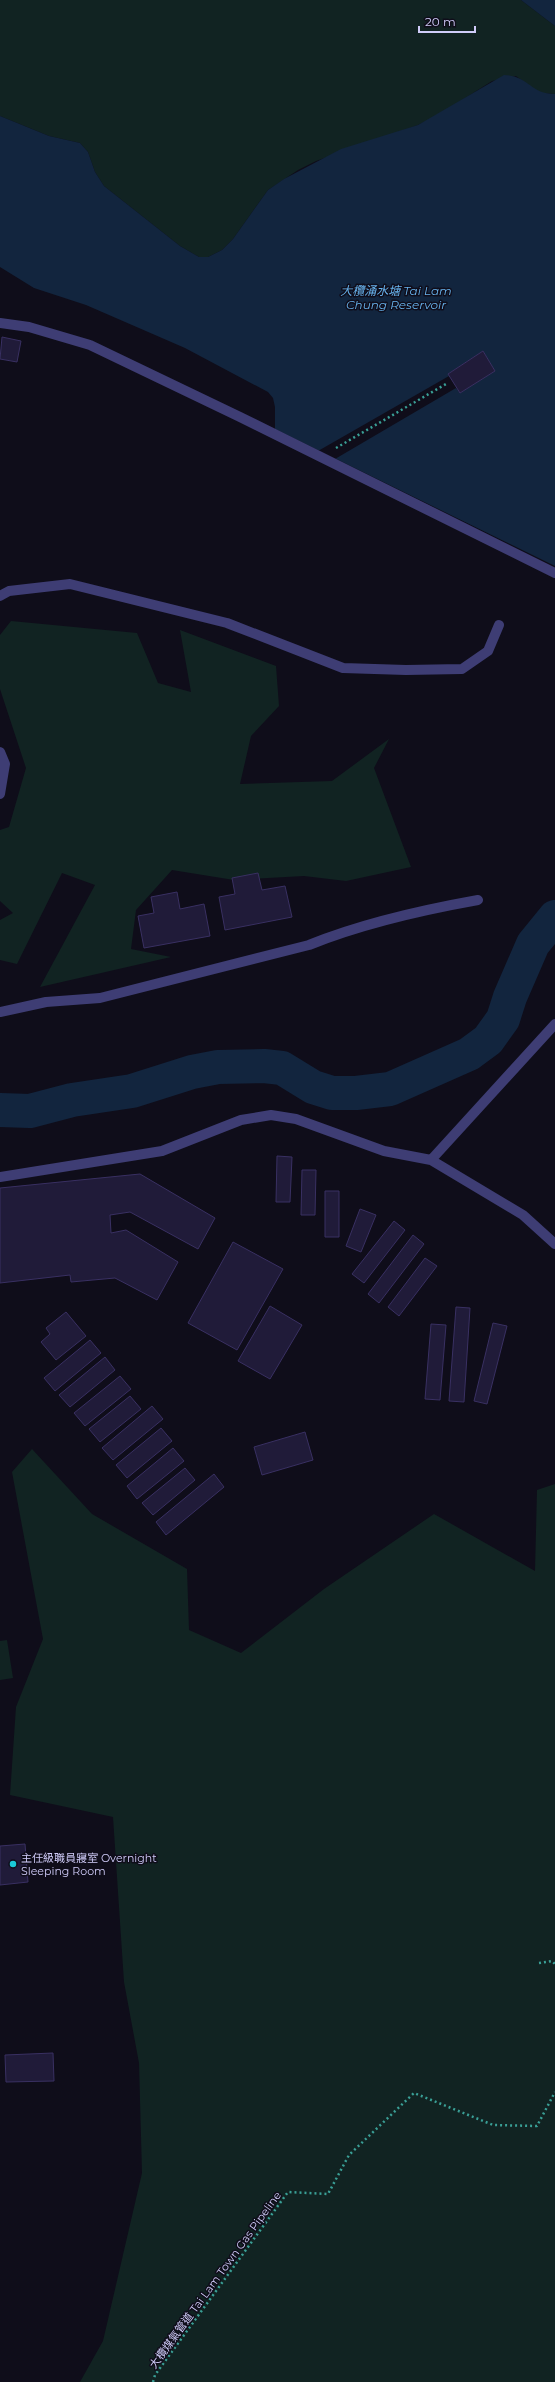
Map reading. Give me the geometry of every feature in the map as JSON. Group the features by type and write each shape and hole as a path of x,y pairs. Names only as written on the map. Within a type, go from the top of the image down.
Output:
{"lane":[{"path":"0,323 29,327 90,345 320,456 555,573"},
{"path":"0,596 9,591 70,584 227,623 343,668 406,670 462,669 488,651 499,625"},
{"path":"0,752 5,764 0,794"},
{"path":"0,1012 46,1002 100,998 309,944 335,934 444,906 478,900"},
{"path":"430,1160 555,1024"},
{"path":"0,1177 162,1151 241,1120 271,1115 296,1119 384,1151 430,1160 522,1215 555,1244"}],"path":[{"path":"320,456 353,440 446,384"},
{"path":"539,1963 552,1961 555,1964"},
{"name":"大欖煤氣管道 Tai Lam Town Gas Pipeline","path":"153,2382 155,2374 288,2192 328,2194 349,2155 414,2093 493,2125 537,2126 555,2092"}],"shaded area":[{"path":"0,0 521,0 555,26 555,94 539,93 516,76 492,81 440,114 418,125 316,161 298,170 268,190 233,239 222,250 208,257 199,257 180,246 104,186 95,172 88,152 80,143 49,136 0,116"},
{"path":"11,621 137,633 158,683 191,692 180,630 276,666 279,706 251,736 240,784 332,781 389,739 374,768 411,867 346,881 304,876 234,880 172,870 136,910 131,949 171,957 40,987 95,885 62,873 17,964 0,960 0,920 13,913 0,901 0,830 9,827 26,768 0,689 0,635"},
{"path":"32,1449 92,1514 187,1569 189,1630 241,1653 324,1589 434,1514 535,1571 537,1490 555,1484 555,2382 80,2382 103,2341 142,2173 139,2063 124,1982 113,1817 10,1795 16,1707 43,1639 12,1472"},
{"path":"7,1640 13,1678 0,1680 0,1641"}],"water":[{"path":"521,0 555,0 555,26"},
{"name":"大欖涌水塘 Tai Lam Chung Reservoir","path":"504,75 519,78 540,91 555,94 555,566 275,429 275,407 273,398 268,392 185,348 86,305 34,288 0,267 0,116 49,136 80,143 88,152 95,172 104,186 180,246 199,257 208,257 222,250 233,239 268,190 284,179 341,149 418,125"}],"pier":[{"path":"483,351 495,371 460,393 456,388 335,459 318,451 449,376 448,374"}],"building":[{"path":"2,337 21,341 17,362 0,359"},
{"path":"483,351 495,371 460,393 448,374"},
{"path":"258,873 262,890 285,886 292,917 225,930 219,897 235,894 232,878"},
{"path":"177,892 180,909 204,904 210,936 144,948 138,916 154,913 151,897"},
{"path":"277,1156 292,1157 290,1202 276,1202"},
{"path":"302,1170 316,1170 315,1215 301,1215"},
{"path":"140,1174 215,1218 198,1249 130,1212 110,1215 111,1233 126,1230 178,1262 157,1300 115,1278 71,1282 70,1275 0,1283 0,1188"},
{"path":"325,1191 339,1191 339,1237 325,1237"},
{"path":"360,1209 376,1215 361,1252 346,1246"},
{"path":"394,1221 405,1230 364,1283 352,1274"},
{"path":"413,1235 424,1244 379,1303 368,1294"},
{"path":"233,1242 283,1269 237,1350 188,1323"},
{"path":"425,1258 437,1266 399,1316 388,1307"},
{"path":"270,1306 302,1325 270,1379 238,1361"},
{"path":"456,1307 470,1308 464,1402 449,1401"},
{"path":"66,1312 86,1336 56,1360 41,1342 50,1334 46,1328"},
{"path":"493,1323 507,1326 487,1404 474,1401"},
{"path":"431,1324 446,1325 440,1400 425,1399"},
{"path":"90,1340 101,1353 55,1391 44,1378"},
{"path":"105,1357 115,1370 70,1407 59,1395"},
{"path":"120,1376 131,1389 85,1426 74,1413"},
{"path":"130,1396 141,1409 100,1442 89,1429"},
{"path":"152,1406 163,1419 113,1460 102,1448"},
{"path":"161,1428 172,1441 127,1478 116,1465"},
{"path":"305,1432 313,1460 262,1475 254,1447"},
{"path":"173,1448 184,1461 137,1499 127,1486"},
{"path":"185,1468 195,1480 153,1515 142,1503"},
{"path":"214,1474 224,1487 166,1535 156,1522"},
{"name":"主任級職員寢室 Overnight Sleeping Room","path":"25,1844 28,1882 0,1885 0,1846"},
{"path":"53,2053 54,2081 6,2082 5,2055"}],"waterway":[{"path":"0,1110 30,1111 72,1100 132,1091 192,1072 218,1067 264,1066 282,1068 313,1087 332,1093 356,1093 390,1089 469,1054 488,1040 503,1019 510,997 533,944 555,917"}],"place":[{"name":"主任級職員寢室 Overnight Sleeping Room","path":"13,1864"}]}
